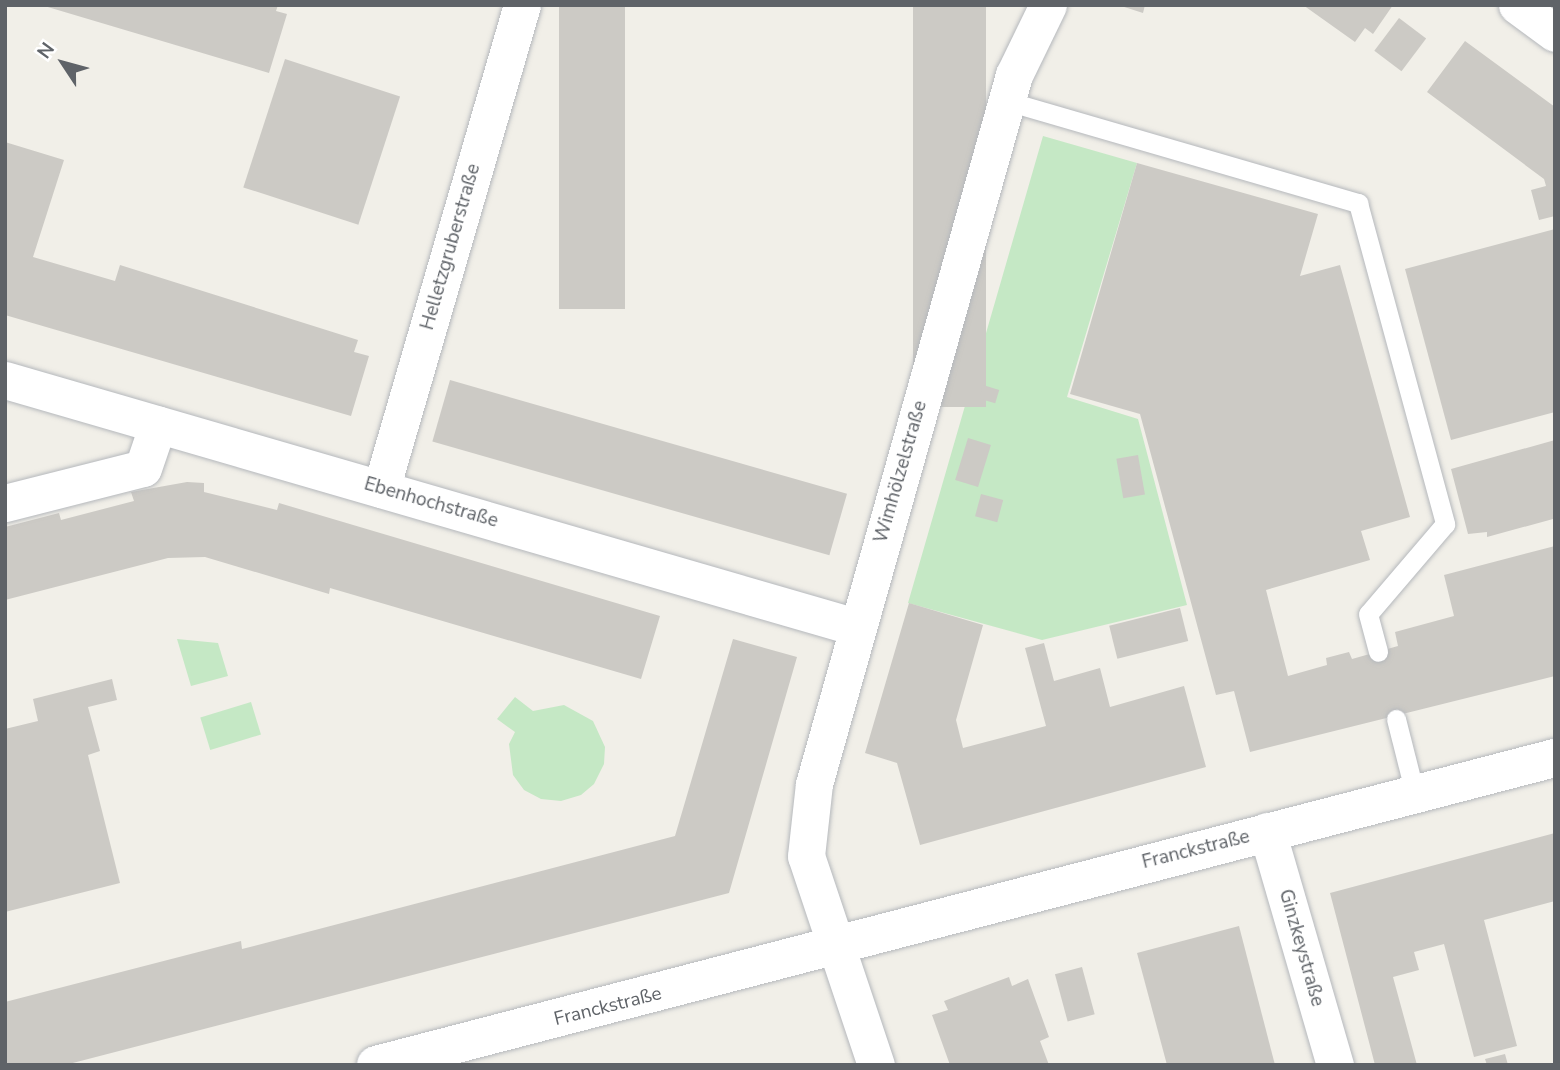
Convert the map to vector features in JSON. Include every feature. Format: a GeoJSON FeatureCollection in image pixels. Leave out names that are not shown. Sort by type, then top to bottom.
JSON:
{"type":"FeatureCollection","features":[{"type":"Feature","properties":{"kind":"main road","name":"Franckstraße"},"geometry":{"type":"LineString","coordinates":[[376,1065],[731,976],[1267,831],[1555,758]]}},
{"type":"Feature","properties":{"kind":"street","name":"Helletzgruberstraße"},"geometry":{"type":"LineString","coordinates":[[381,489],[522,5]]}},
{"type":"Feature","properties":{"kind":"street","name":"Wimhölzelstraße"},"geometry":{"type":"LineString","coordinates":[[838,945],[806,856],[805,838],[814,784],[856,627],[1007,101],[1048,5]]}},
{"type":"Feature","properties":{"kind":"street"},"geometry":{"type":"LineString","coordinates":[[1517,5],[1555,33]]}},
{"type":"Feature","properties":{"kind":"street","name":"Ebenhochstraße"},"geometry":{"type":"LineString","coordinates":[[5,380],[856,627]]}},
{"type":"Feature","properties":{"kind":"street"},"geometry":{"type":"LineString","coordinates":[[5,503],[144,468],[158,425]]}},
{"type":"Feature","properties":{"kind":"street","name":"Ginzkeystraße"},"geometry":{"type":"LineString","coordinates":[[1267,831],[1335,1065]]}},
{"type":"Feature","properties":{"kind":"street"},"geometry":{"type":"LineString","coordinates":[[838,945],[876,1065]]}},
{"type":"Feature","properties":{"kind":"lane"},"geometry":{"type":"LineString","coordinates":[[1007,101],[1358,203],[1445,524],[1368,614],[1378,652]]}},
{"type":"Feature","properties":{"kind":"lane"},"geometry":{"type":"LineString","coordinates":[[1395,719],[1415,794]]}},
{"type":"Feature","properties":{"kind":"green space"},"geometry":{"type":"Polygon","coordinates":[[[1043,136],[1137,163],[1067,397],[1138,419],[1187,605],[1042,640],[908,603],[1043,136]]]}},
{"type":"Feature","properties":{"kind":"green space"},"geometry":{"type":"Polygon","coordinates":[[[177,639],[218,643],[228,676],[191,686],[177,639]]]}},
{"type":"Feature","properties":{"kind":"green space"},"geometry":{"type":"Polygon","coordinates":[[[515,697],[533,711],[564,705],[593,721],[605,747],[604,764],[594,784],[581,795],[561,801],[541,799],[524,790],[513,775],[509,744],[515,732],[497,719],[515,697]]]}},
{"type":"Feature","properties":{"kind":"green space"},"geometry":{"type":"Polygon","coordinates":[[[251,702],[261,735],[210,750],[200,717],[251,702]]]}},
{"type":"Feature","properties":{"kind":"building"},"geometry":{"type":"Polygon","coordinates":[[[41,5],[278,5],[276,11],[287,14],[269,73],[41,5]]]}},
{"type":"Feature","properties":{"kind":"building"},"geometry":{"type":"Polygon","coordinates":[[[559,5],[625,5],[625,309],[559,309],[559,5]]]}},
{"type":"Feature","properties":{"kind":"building"},"geometry":{"type":"Polygon","coordinates":[[[913,5],[986,5],[986,407],[913,407],[913,5]]]}},
{"type":"Feature","properties":{"kind":"building"},"geometry":{"type":"Polygon","coordinates":[[[1118,5],[1145,5],[1143,13],[1118,5]]]}},
{"type":"Feature","properties":{"kind":"building"},"geometry":{"type":"Polygon","coordinates":[[[1303,5],[1393,5],[1373,34],[1365,28],[1355,42],[1303,5]]]}},
{"type":"Feature","properties":{"kind":"building"},"geometry":{"type":"Polygon","coordinates":[[[1399,18],[1426,38],[1401,71],[1374,51],[1399,18]]]}},
{"type":"Feature","properties":{"kind":"building"},"geometry":{"type":"Polygon","coordinates":[[[1465,41],[1555,107],[1555,216],[1539,220],[1531,190],[1546,186],[1544,179],[1427,92],[1465,41]]]}},
{"type":"Feature","properties":{"kind":"building"},"geometry":{"type":"Polygon","coordinates":[[[285,59],[400,96],[358,225],[243,187],[285,59]]]}},
{"type":"Feature","properties":{"kind":"building"},"geometry":{"type":"Polygon","coordinates":[[[5,142],[64,160],[33,257],[115,281],[120,265],[358,340],[354,352],[369,356],[351,416],[5,315],[5,142]]]}},
{"type":"Feature","properties":{"kind":"building"},"geometry":{"type":"Polygon","coordinates":[[[1137,163],[1318,214],[1300,276],[1340,265],[1410,517],[1361,531],[1370,560],[1266,590],[1288,676],[1327,665],[1326,658],[1349,652],[1352,659],[1398,646],[1395,632],[1454,616],[1444,575],[1555,546],[1555,676],[1250,752],[1234,691],[1216,695],[1140,414],[1070,394],[1137,163]]]}},
{"type":"Feature","properties":{"kind":"building"},"geometry":{"type":"Polygon","coordinates":[[[1555,229],[1555,412],[1451,440],[1405,269],[1555,229]]]}},
{"type":"Feature","properties":{"kind":"building"},"geometry":{"type":"Polygon","coordinates":[[[450,380],[847,494],[829,555],[432,442],[450,380]]]}},
{"type":"Feature","properties":{"kind":"building"},"geometry":{"type":"Polygon","coordinates":[[[983,385],[999,390],[995,403],[979,398],[983,385]]]}},
{"type":"Feature","properties":{"kind":"building"},"geometry":{"type":"Polygon","coordinates":[[[968,438],[991,445],[978,487],[955,480],[968,438]]]}},
{"type":"Feature","properties":{"kind":"building"},"geometry":{"type":"Polygon","coordinates":[[[1555,440],[1553,519],[1487,537],[1487,532],[1468,534],[1451,469],[1555,440]]]}},
{"type":"Feature","properties":{"kind":"building"},"geometry":{"type":"Polygon","coordinates":[[[1138,455],[1145,494],[1123,498],[1116,459],[1138,455]]]}},
{"type":"Feature","properties":{"kind":"building"},"geometry":{"type":"Polygon","coordinates":[[[187,482],[204,483],[204,492],[277,510],[279,503],[660,616],[641,679],[330,588],[329,594],[205,557],[168,558],[5,600],[5,527],[59,513],[61,520],[134,501],[131,492],[187,482]]]}},
{"type":"Feature","properties":{"kind":"building"},"geometry":{"type":"Polygon","coordinates":[[[981,494],[1003,500],[997,522],[975,516],[981,494]]]}},
{"type":"Feature","properties":{"kind":"building"},"geometry":{"type":"Polygon","coordinates":[[[909,603],[983,625],[956,720],[963,748],[1046,726],[1025,648],[1044,643],[1054,681],[1100,668],[1110,707],[1184,686],[1206,767],[920,845],[897,763],[865,753],[909,603]]]}},
{"type":"Feature","properties":{"kind":"building"},"geometry":{"type":"Polygon","coordinates":[[[1180,608],[1188,641],[1117,659],[1109,626],[1180,608]]]}},
{"type":"Feature","properties":{"kind":"building"},"geometry":{"type":"Polygon","coordinates":[[[733,639],[797,657],[729,893],[65,1065],[5,1065],[5,1002],[241,941],[242,949],[675,836],[733,639]]]}},
{"type":"Feature","properties":{"kind":"building"},"geometry":{"type":"Polygon","coordinates":[[[112,679],[117,700],[88,707],[100,751],[88,755],[120,883],[5,912],[5,729],[38,721],[33,699],[112,679]]]}},
{"type":"Feature","properties":{"kind":"building"},"geometry":{"type":"Polygon","coordinates":[[[1555,833],[1555,901],[1484,920],[1517,1046],[1474,1057],[1444,944],[1414,952],[1419,970],[1393,977],[1417,1065],[1375,1065],[1330,893],[1555,833]]]}},
{"type":"Feature","properties":{"kind":"building"},"geometry":{"type":"Polygon","coordinates":[[[1239,926],[1275,1065],[1167,1065],[1137,953],[1239,926]]]}},
{"type":"Feature","properties":{"kind":"building"},"geometry":{"type":"Polygon","coordinates":[[[1082,967],[1095,1014],[1068,1022],[1055,974],[1082,967]]]}},
{"type":"Feature","properties":{"kind":"building"},"geometry":{"type":"Polygon","coordinates":[[[1009,977],[1012,986],[1028,979],[1049,1037],[1040,1041],[1049,1065],[950,1065],[932,1015],[948,1010],[944,1001],[1009,977]]]}},
{"type":"Feature","properties":{"kind":"building"},"geometry":{"type":"Polygon","coordinates":[[[1505,1054],[1508,1065],[1487,1065],[1485,1059],[1505,1054]]]}}]}
